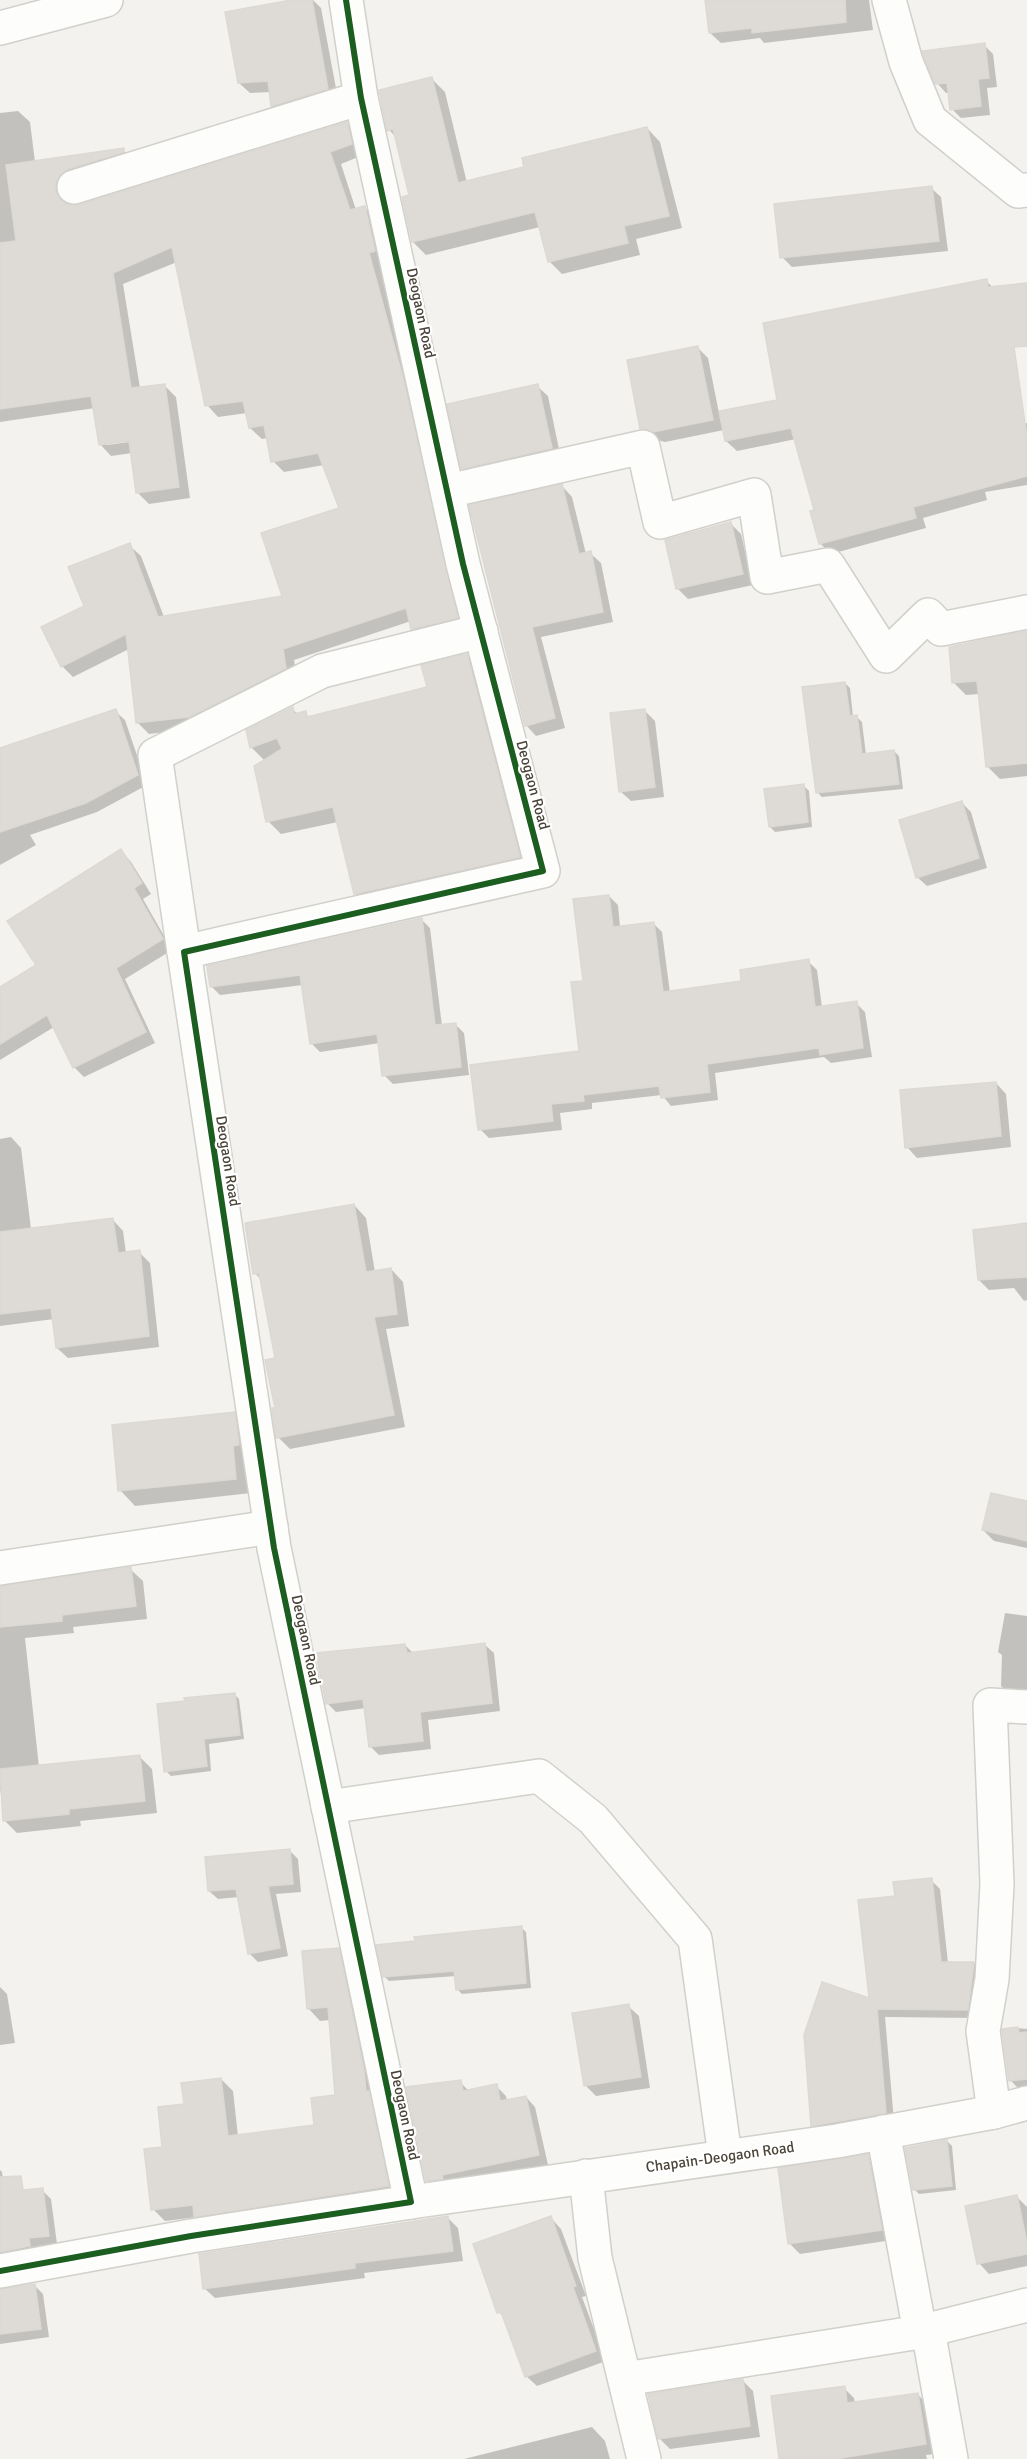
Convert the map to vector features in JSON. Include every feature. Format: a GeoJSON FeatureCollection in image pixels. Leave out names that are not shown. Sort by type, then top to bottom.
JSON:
{"type":"FeatureCollection","features":[{"type":"Feature","properties":{"kind":"street"},"geometry":{"type":"LineString","coordinates":[[0,28],[106,0]]}},
{"type":"Feature","properties":{"kind":"street","name":"Deogaon Road"},"geometry":{"type":"LineString","coordinates":[[345,0],[361,98],[463,564],[543,871],[184,952],[271,1527],[411,2202]]}},
{"type":"Feature","properties":{"kind":"street"},"geometry":{"type":"LineString","coordinates":[[889,0],[906,62],[930,120],[1018,190],[1027,190]]}},
{"type":"Feature","properties":{"kind":"street"},"geometry":{"type":"LineString","coordinates":[[74,187],[361,98]]}},
{"type":"Feature","properties":{"kind":"street"},"geometry":{"type":"LineString","coordinates":[[448,491],[643,447],[660,522],[754,495],[767,577],[828,565],[886,656],[928,615],[941,629],[1027,612]]}},
{"type":"Feature","properties":{"kind":"street"},"geometry":{"type":"LineString","coordinates":[[184,952],[155,755],[322,671],[481,631]]}},
{"type":"Feature","properties":{"kind":"street"},"geometry":{"type":"LineString","coordinates":[[0,1568],[271,1527]]}},
{"type":"Feature","properties":{"kind":"street"},"geometry":{"type":"LineString","coordinates":[[994,2112],[983,2031],[992,1979],[997,1884],[990,1705],[1027,1707]]}},
{"type":"Feature","properties":{"kind":"street"},"geometry":{"type":"LineString","coordinates":[[328,1808],[538,1776],[593,1819],[695,1939],[725,2156]]}},
{"type":"Feature","properties":{"kind":"street","name":"Chapain-Deogaon Road"},"geometry":{"type":"LineString","coordinates":[[411,2202],[837,2141],[994,2112],[1027,2103]]}},
{"type":"Feature","properties":{"kind":"street"},"geometry":{"type":"LineString","coordinates":[[884,2132],[951,2459]]}},
{"type":"Feature","properties":{"kind":"street"},"geometry":{"type":"LineString","coordinates":[[586,2176],[595,2258],[644,2459]]}},
{"type":"Feature","properties":{"kind":"street"},"geometry":{"type":"LineString","coordinates":[[0,2271],[191,2236],[411,2202]]}},
{"type":"Feature","properties":{"kind":"street"},"geometry":{"type":"LineString","coordinates":[[624,2379],[924,2331],[1027,2305]]}},
{"type":"Feature","properties":{"kind":"building"},"geometry":{"type":"Polygon","coordinates":[[[291,0],[312,0],[328,89],[271,106],[268,81],[238,83],[225,12],[291,0]]]}},
{"type":"Feature","properties":{"kind":"building"},"geometry":{"type":"Polygon","coordinates":[[[705,0],[845,0],[846,22],[752,33],[752,28],[709,33],[705,0]]]}},
{"type":"Feature","properties":{"kind":"building"},"geometry":{"type":"Polygon","coordinates":[[[985,43],[989,78],[978,79],[981,106],[950,110],[947,83],[935,84],[922,51],[985,43]]]}},
{"type":"Feature","properties":{"kind":"building"},"geometry":{"type":"Polygon","coordinates":[[[432,77],[458,183],[524,167],[522,158],[647,127],[669,216],[624,226],[628,243],[548,262],[535,212],[412,242],[402,197],[409,195],[393,129],[387,131],[379,90],[432,77]]]}},
{"type":"Feature","properties":{"kind":"building"},"geometry":{"type":"Polygon","coordinates":[[[347,122],[352,144],[330,152],[350,210],[365,206],[375,251],[369,253],[402,374],[458,618],[411,629],[406,608],[283,649],[286,668],[189,717],[136,723],[126,634],[61,667],[41,627],[84,606],[68,567],[130,543],[158,617],[282,596],[261,533],[339,508],[318,453],[271,462],[264,425],[249,428],[243,401],[205,406],[172,247],[113,273],[131,388],[165,384],[179,487],[136,493],[129,441],[99,445],[91,396],[0,409],[0,243],[16,241],[6,165],[124,148],[124,152],[68,169],[60,175],[56,183],[56,192],[61,200],[69,205],[79,205],[347,122]]]}},
{"type":"Feature","properties":{"kind":"building"},"geometry":{"type":"Polygon","coordinates":[[[932,186],[939,241],[780,258],[774,204],[932,186]]]}},
{"type":"Feature","properties":{"kind":"building"},"geometry":{"type":"Polygon","coordinates":[[[987,279],[988,287],[1027,283],[1027,346],[1014,347],[1027,437],[1027,476],[913,507],[916,518],[819,544],[810,511],[814,510],[791,428],[725,441],[719,411],[777,400],[763,323],[987,279]]]}},
{"type":"Feature","properties":{"kind":"building"},"geometry":{"type":"Polygon","coordinates":[[[698,346],[713,420],[653,432],[640,429],[627,360],[698,346]]]}},
{"type":"Feature","properties":{"kind":"building"},"geometry":{"type":"Polygon","coordinates":[[[538,384],[552,448],[461,469],[447,404],[538,384]]]}},
{"type":"Feature","properties":{"kind":"building"},"geometry":{"type":"Polygon","coordinates":[[[562,484],[579,554],[591,551],[603,612],[532,627],[555,718],[525,726],[469,505],[562,484]]]}},
{"type":"Feature","properties":{"kind":"building"},"geometry":{"type":"Polygon","coordinates":[[[731,522],[743,574],[676,589],[665,540],[731,522]]]}},
{"type":"Feature","properties":{"kind":"building"},"geometry":{"type":"Polygon","coordinates":[[[1027,631],[1027,763],[986,767],[977,681],[952,683],[949,647],[1027,631]]]}},
{"type":"Feature","properties":{"kind":"building"},"geometry":{"type":"Polygon","coordinates":[[[467,654],[520,857],[354,894],[333,807],[266,822],[254,766],[282,749],[277,738],[250,748],[246,730],[293,707],[294,714],[306,711],[307,717],[427,687],[421,665],[467,654]]]}},
{"type":"Feature","properties":{"kind":"building"},"geometry":{"type":"Polygon","coordinates":[[[845,682],[850,716],[857,715],[862,754],[894,750],[899,784],[816,793],[802,687],[845,682]]]}},
{"type":"Feature","properties":{"kind":"building"},"geometry":{"type":"Polygon","coordinates":[[[116,709],[138,775],[86,803],[0,832],[0,748],[116,709]]]}},
{"type":"Feature","properties":{"kind":"building"},"geometry":{"type":"Polygon","coordinates":[[[645,709],[655,787],[619,792],[610,713],[645,709]]]}},
{"type":"Feature","properties":{"kind":"building"},"geometry":{"type":"Polygon","coordinates":[[[804,784],[808,822],[769,827],[764,789],[804,784]]]}},
{"type":"Feature","properties":{"kind":"building"},"geometry":{"type":"Polygon","coordinates":[[[962,801],[979,858],[916,878],[899,820],[962,801]]]}},
{"type":"Feature","properties":{"kind":"building"},"geometry":{"type":"Polygon","coordinates":[[[121,849],[142,883],[134,888],[163,939],[116,968],[146,1032],[73,1068],[47,1015],[0,1044],[0,987],[36,965],[7,921],[121,849]]]}},
{"type":"Feature","properties":{"kind":"building"},"geometry":{"type":"Polygon","coordinates":[[[609,895],[613,927],[654,922],[663,992],[741,981],[740,970],[809,959],[815,1007],[857,1001],[863,1048],[820,1055],[819,1048],[707,1064],[710,1092],[661,1098],[659,1086],[583,1095],[584,1101],[551,1104],[553,1121],[478,1130],[470,1065],[579,1051],[571,982],[583,981],[573,899],[609,895]]]}},
{"type":"Feature","properties":{"kind":"building"},"geometry":{"type":"Polygon","coordinates":[[[422,918],[435,1025],[456,1023],[461,1067],[382,1076],[377,1034],[310,1044],[300,975],[210,987],[207,966],[422,918]]]}},
{"type":"Feature","properties":{"kind":"building"},"geometry":{"type":"Polygon","coordinates":[[[996,1082],[1001,1136],[905,1148],[900,1090],[996,1082]]]}},
{"type":"Feature","properties":{"kind":"building"},"geometry":{"type":"Polygon","coordinates":[[[354,1204],[366,1272],[391,1268],[397,1314],[374,1317],[394,1415],[276,1438],[272,1408],[275,1408],[265,1360],[275,1358],[259,1273],[253,1274],[245,1223],[354,1204]]]}},
{"type":"Feature","properties":{"kind":"building"},"geometry":{"type":"Polygon","coordinates":[[[113,1218],[118,1253],[140,1250],[149,1336],[56,1348],[51,1308],[0,1314],[0,1232],[113,1218]]]}},
{"type":"Feature","properties":{"kind":"building"},"geometry":{"type":"Polygon","coordinates":[[[1027,1223],[1027,1277],[978,1280],[973,1230],[1027,1223]]]}},
{"type":"Feature","properties":{"kind":"building"},"geometry":{"type":"Polygon","coordinates":[[[235,1412],[239,1445],[233,1446],[236,1479],[118,1491],[112,1425],[235,1412]]]}},
{"type":"Feature","properties":{"kind":"building"},"geometry":{"type":"Polygon","coordinates":[[[991,1493],[1027,1501],[1027,1541],[982,1530],[991,1493]]]}},
{"type":"Feature","properties":{"kind":"building"},"geometry":{"type":"Polygon","coordinates":[[[131,1567],[136,1606],[62,1615],[62,1621],[0,1627],[0,1586],[131,1567]]]}},
{"type":"Feature","properties":{"kind":"building"},"geometry":{"type":"Polygon","coordinates":[[[485,1643],[492,1703],[420,1712],[423,1741],[369,1747],[363,1699],[326,1704],[316,1653],[405,1644],[407,1653],[485,1643]]]}},
{"type":"Feature","properties":{"kind":"building"},"geometry":{"type":"Polygon","coordinates":[[[235,1693],[240,1735],[204,1739],[207,1766],[164,1772],[157,1704],[185,1701],[184,1698],[235,1693]]]}},
{"type":"Feature","properties":{"kind":"building"},"geometry":{"type":"Polygon","coordinates":[[[140,1755],[145,1801],[69,1809],[69,1814],[3,1821],[0,1769],[140,1755]]]}},
{"type":"Feature","properties":{"kind":"building"},"geometry":{"type":"Polygon","coordinates":[[[290,1849],[293,1884],[268,1886],[280,1948],[248,1954],[236,1889],[208,1891],[205,1857],[290,1849]]]}},
{"type":"Feature","properties":{"kind":"building"},"geometry":{"type":"Polygon","coordinates":[[[932,1878],[941,1962],[974,1962],[968,2010],[877,2009],[886,2113],[811,2126],[804,2035],[822,1982],[869,1998],[858,1900],[895,1896],[893,1882],[932,1878]]]}},
{"type":"Feature","properties":{"kind":"building"},"geometry":{"type":"Polygon","coordinates":[[[522,1926],[526,1983],[456,1990],[454,1971],[383,1977],[376,1945],[415,1941],[414,1937],[522,1926]]]}},
{"type":"Feature","properties":{"kind":"building"},"geometry":{"type":"Polygon","coordinates":[[[339,1948],[364,2070],[366,2091],[369,2091],[389,2186],[194,2217],[193,2205],[151,2210],[144,2149],[162,2147],[158,2107],[184,2104],[181,2083],[221,2078],[228,2136],[314,2125],[311,2098],[335,2095],[328,2007],[307,2009],[302,1951],[339,1948]]]}},
{"type":"Feature","properties":{"kind":"building"},"geometry":{"type":"Polygon","coordinates":[[[629,2004],[641,2077],[584,2086],[572,2013],[629,2004]]]}},
{"type":"Feature","properties":{"kind":"building"},"geometry":{"type":"Polygon","coordinates":[[[1018,2027],[1019,2033],[1027,2032],[1027,2079],[1009,2081],[1002,2029],[1018,2027]]]}},
{"type":"Feature","properties":{"kind":"building"},"geometry":{"type":"Polygon","coordinates":[[[461,2080],[463,2091],[497,2084],[500,2101],[526,2096],[539,2155],[442,2175],[443,2179],[426,2181],[406,2087],[461,2080]]]}},
{"type":"Feature","properties":{"kind":"building"},"geometry":{"type":"Polygon","coordinates":[[[947,2140],[952,2186],[913,2190],[905,2148],[947,2140]]]}},
{"type":"Feature","properties":{"kind":"building"},"geometry":{"type":"Polygon","coordinates":[[[868,2154],[882,2230],[788,2244],[778,2168],[868,2154]]]}},
{"type":"Feature","properties":{"kind":"building"},"geometry":{"type":"Polygon","coordinates":[[[21,2176],[23,2190],[43,2188],[49,2236],[29,2238],[30,2246],[0,2252],[0,2177],[21,2176]]]}},
{"type":"Feature","properties":{"kind":"building"},"geometry":{"type":"Polygon","coordinates":[[[1017,2195],[1027,2243],[1027,2254],[977,2264],[965,2206],[1017,2195]]]}},
{"type":"Feature","properties":{"kind":"building"},"geometry":{"type":"Polygon","coordinates":[[[448,2216],[453,2251],[355,2263],[355,2268],[203,2289],[199,2254],[448,2216]]]}},
{"type":"Feature","properties":{"kind":"building"},"geometry":{"type":"Polygon","coordinates":[[[551,2216],[596,2351],[525,2377],[501,2312],[497,2313],[473,2244],[551,2216]]]}},
{"type":"Feature","properties":{"kind":"building"},"geometry":{"type":"Polygon","coordinates":[[[35,2284],[41,2329],[0,2334],[0,2289],[35,2284]]]}},
{"type":"Feature","properties":{"kind":"building"},"geometry":{"type":"Polygon","coordinates":[[[743,2379],[750,2426],[658,2439],[648,2394],[743,2379]]]}},
{"type":"Feature","properties":{"kind":"building"},"geometry":{"type":"Polygon","coordinates":[[[845,2386],[847,2403],[918,2393],[926,2444],[836,2459],[779,2459],[771,2396],[845,2386]]]}},
{"type":"Feature","properties":{"kind":"cycle path"},"geometry":{"type":"LineString","coordinates":[[0,2271],[191,2236],[411,2202],[274,1548],[184,952],[543,871],[463,564],[361,98],[346,0]]}}]}
